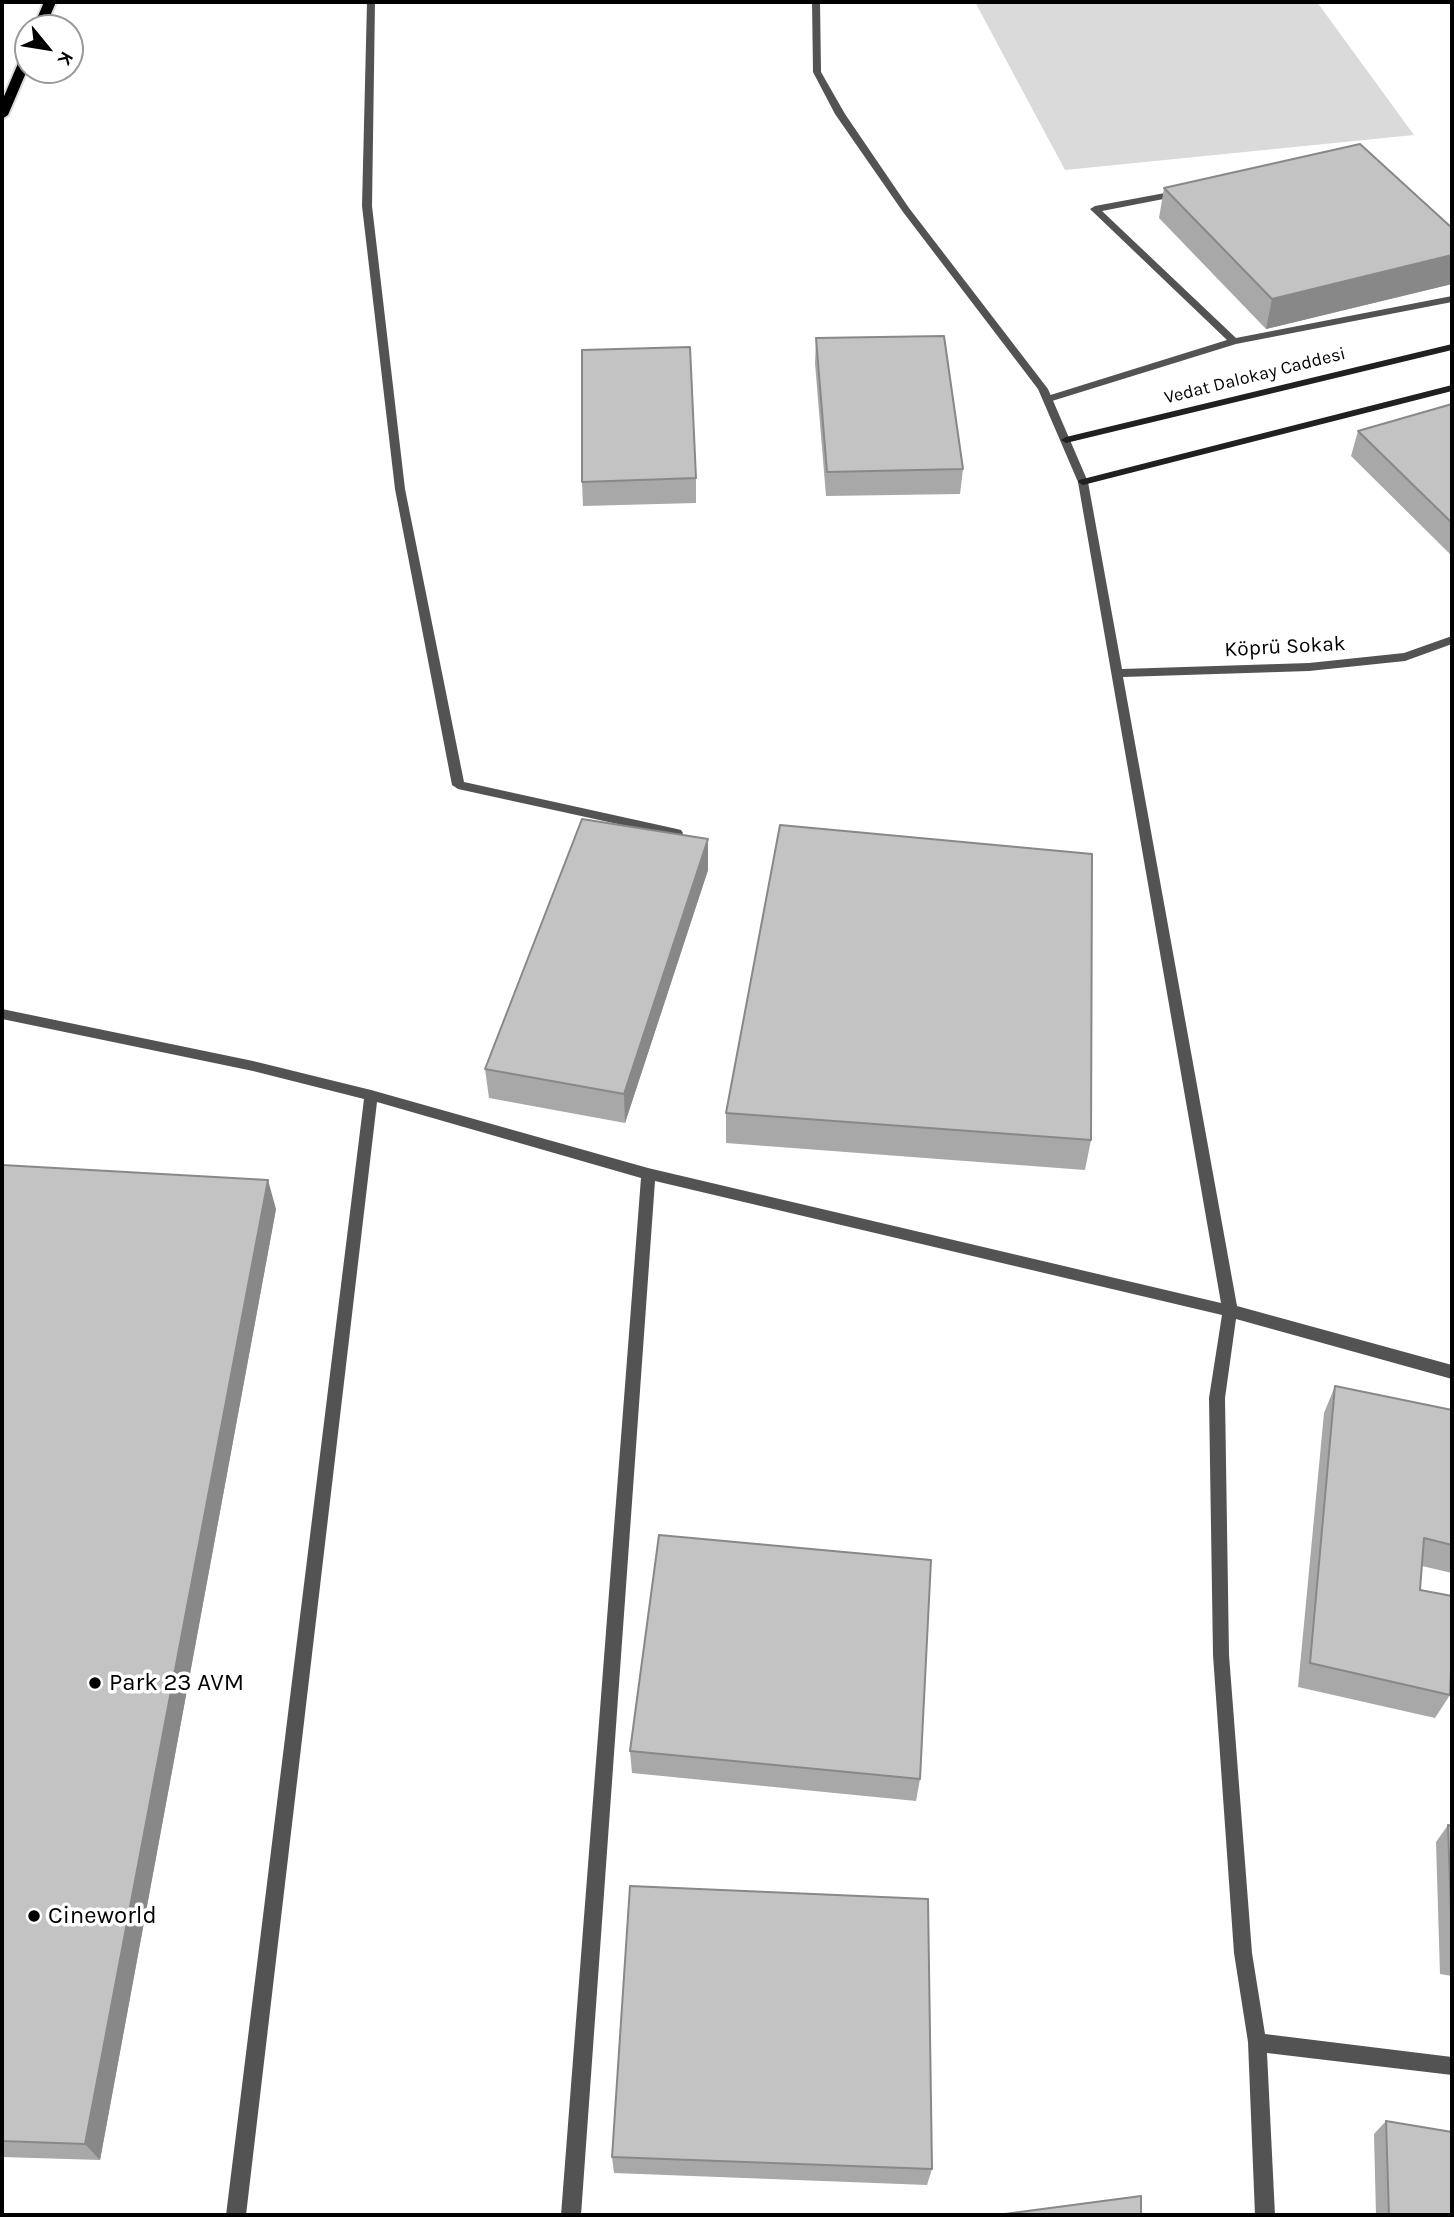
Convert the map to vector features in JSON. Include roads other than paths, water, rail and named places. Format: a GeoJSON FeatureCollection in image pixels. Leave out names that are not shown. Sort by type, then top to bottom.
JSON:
{"type":"FeatureCollection","features":[{"type":"Feature","properties":{"kind":"highway"},"geometry":{"type":"LineString","coordinates":[[2,115],[15,84]]}},
{"type":"Feature","properties":{"kind":"main road","name":"Vedat Dalokay Caddesi"},"geometry":{"type":"LineString","coordinates":[[1066,440],[1452,346]]}},
{"type":"Feature","properties":{"kind":"main road"},"geometry":{"type":"LineString","coordinates":[[1083,482],[1452,388]]}},
{"type":"Feature","properties":{"kind":"street"},"geometry":{"type":"LineString","coordinates":[[371,2],[368,220],[400,489],[458,785],[677,833]]}},
{"type":"Feature","properties":{"kind":"street"},"geometry":{"type":"LineString","coordinates":[[816,2],[817,72],[840,114],[906,210],[1044,388],[1083,482],[1230,1311],[1217,1398],[1220,1655],[1243,1953],[1257,2042],[1265,2215]]}},
{"type":"Feature","properties":{"kind":"street"},"geometry":{"type":"LineString","coordinates":[[1189,192],[1095,209],[1234,341]]}},
{"type":"Feature","properties":{"kind":"street"},"geometry":{"type":"LineString","coordinates":[[1048,398],[1234,341],[1452,299]]}},
{"type":"Feature","properties":{"kind":"street","name":"Köprü Sokak"},"geometry":{"type":"LineString","coordinates":[[1117,673],[1309,667],[1364,662],[1405,657],[1452,640]]}},
{"type":"Feature","properties":{"kind":"street"},"geometry":{"type":"LineString","coordinates":[[2,1014],[253,1066],[371,1095],[648,1174],[1230,1311],[1452,1372]]}},
{"type":"Feature","properties":{"kind":"street"},"geometry":{"type":"LineString","coordinates":[[236,2215],[371,1095]]}},
{"type":"Feature","properties":{"kind":"street"},"geometry":{"type":"LineString","coordinates":[[571,2215],[648,1174]]}},
{"type":"Feature","properties":{"kind":"street"},"geometry":{"type":"LineString","coordinates":[[1257,2042],[1452,2066]]}},
{"type":"Feature","properties":{"kind":"place","name":"Park 23 AVM"},"geometry":{"type":"Point","coordinates":[95,1683]}},
{"type":"Feature","properties":{"kind":"place","name":"Cineworld"},"geometry":{"type":"Point","coordinates":[34,1916]}}]}
